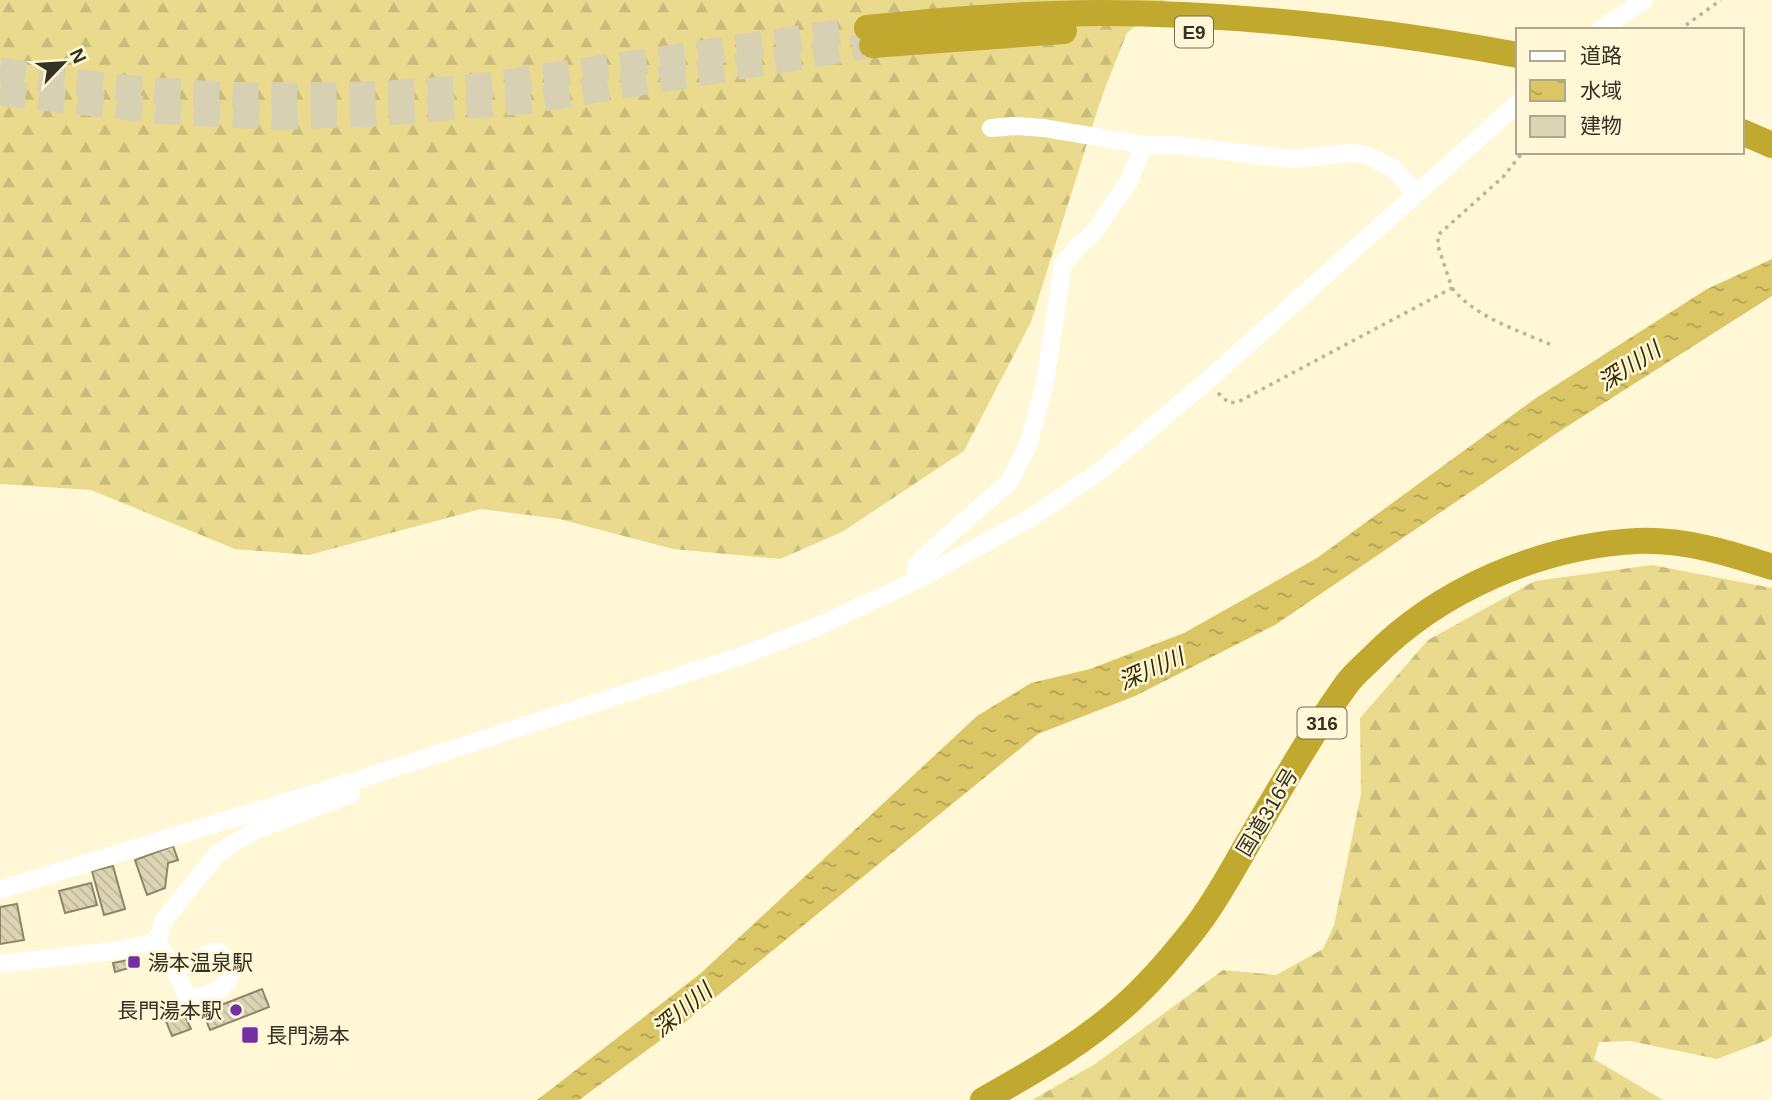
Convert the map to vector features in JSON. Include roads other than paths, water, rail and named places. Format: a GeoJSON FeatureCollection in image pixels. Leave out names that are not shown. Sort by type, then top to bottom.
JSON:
{"type":"FeatureCollection","features":[{"type":"Feature","properties":{"kind":"highway","name":"E9"},"geometry":{"type":"LineString","coordinates":[[870,37],[935,20],[1102,13],[1195,16],[1437,40],[1516,64]]}},
{"type":"Feature","properties":{"kind":"highway"},"geometry":{"type":"LineString","coordinates":[[1744,118],[1772,129]]}},
{"type":"Feature","properties":{"kind":"highway"},"geometry":{"type":"LineString","coordinates":[[1744,133],[1772,145]]}},
{"type":"Feature","properties":{"kind":"highway","name":"国道316号"},"geometry":{"type":"LineString","coordinates":[[983,1100],[1054,1058],[1094,1029],[1134,997],[1166,963],[1221,889],[1348,683],[1387,643],[1420,616],[1452,596],[1536,559],[1591,547],[1639,541],[1682,544],[1720,550],[1772,567]]}},
{"type":"Feature","properties":{"kind":"street"},"geometry":{"type":"LineString","coordinates":[[1603,28],[1643,0]]}},
{"type":"Feature","properties":{"kind":"street"},"geometry":{"type":"LineString","coordinates":[[0,890],[364,778],[741,656],[817,627],[917,580],[1029,519],[1099,472],[1208,380],[1516,105]]}},
{"type":"Feature","properties":{"kind":"street"},"geometry":{"type":"LineString","coordinates":[[991,128],[1044,128],[1144,145],[1174,145],[1292,159],[1352,153],[1367,155],[1393,168],[1416,194]]}},
{"type":"Feature","properties":{"kind":"street"},"geometry":{"type":"LineString","coordinates":[[917,580],[916,566],[925,556],[1010,481],[1027,448],[1044,388],[1063,265],[1080,244],[1091,236],[1129,181],[1144,145]]}},
{"type":"Feature","properties":{"kind":"street"},"geometry":{"type":"LineString","coordinates":[[174,969],[157,941],[164,920],[218,853],[254,831],[351,793],[364,778]]}},
{"type":"Feature","properties":{"kind":"street"},"geometry":{"type":"LineString","coordinates":[[0,964],[128,949],[157,941]]}},
{"type":"Feature","properties":{"kind":"water","name":"深川川"},"geometry":{"type":"Polygon","coordinates":[[[1772,259],[1772,296],[1560,431],[1275,625],[1135,696],[1038,734],[684,1023],[579,1100],[537,1100],[701,973],[977,716],[1031,683],[1090,669],[1184,633],[1317,558],[1536,398],[1707,289],[1772,259]]]}},
{"type":"Feature","properties":{"kind":"tunnel"},"geometry":{"type":"LineString","coordinates":[[0,70],[114,87],[172,92],[349,95],[492,85],[846,31]]}},
{"type":"Feature","properties":{"kind":"tunnel"},"geometry":{"type":"LineString","coordinates":[[0,93],[162,111],[276,117],[368,114],[534,100],[872,45]]}},
{"type":"Feature","properties":{"kind":"place","name":"湯本温泉駅"},"geometry":{"type":"Point","coordinates":[134,962]}},
{"type":"Feature","properties":{"kind":"place","name":"長門湯本駅"},"geometry":{"type":"Point","coordinates":[236,1010]}},
{"type":"Feature","properties":{"kind":"place","name":"長門湯本"},"geometry":{"type":"Point","coordinates":[250,1035]}}]}
